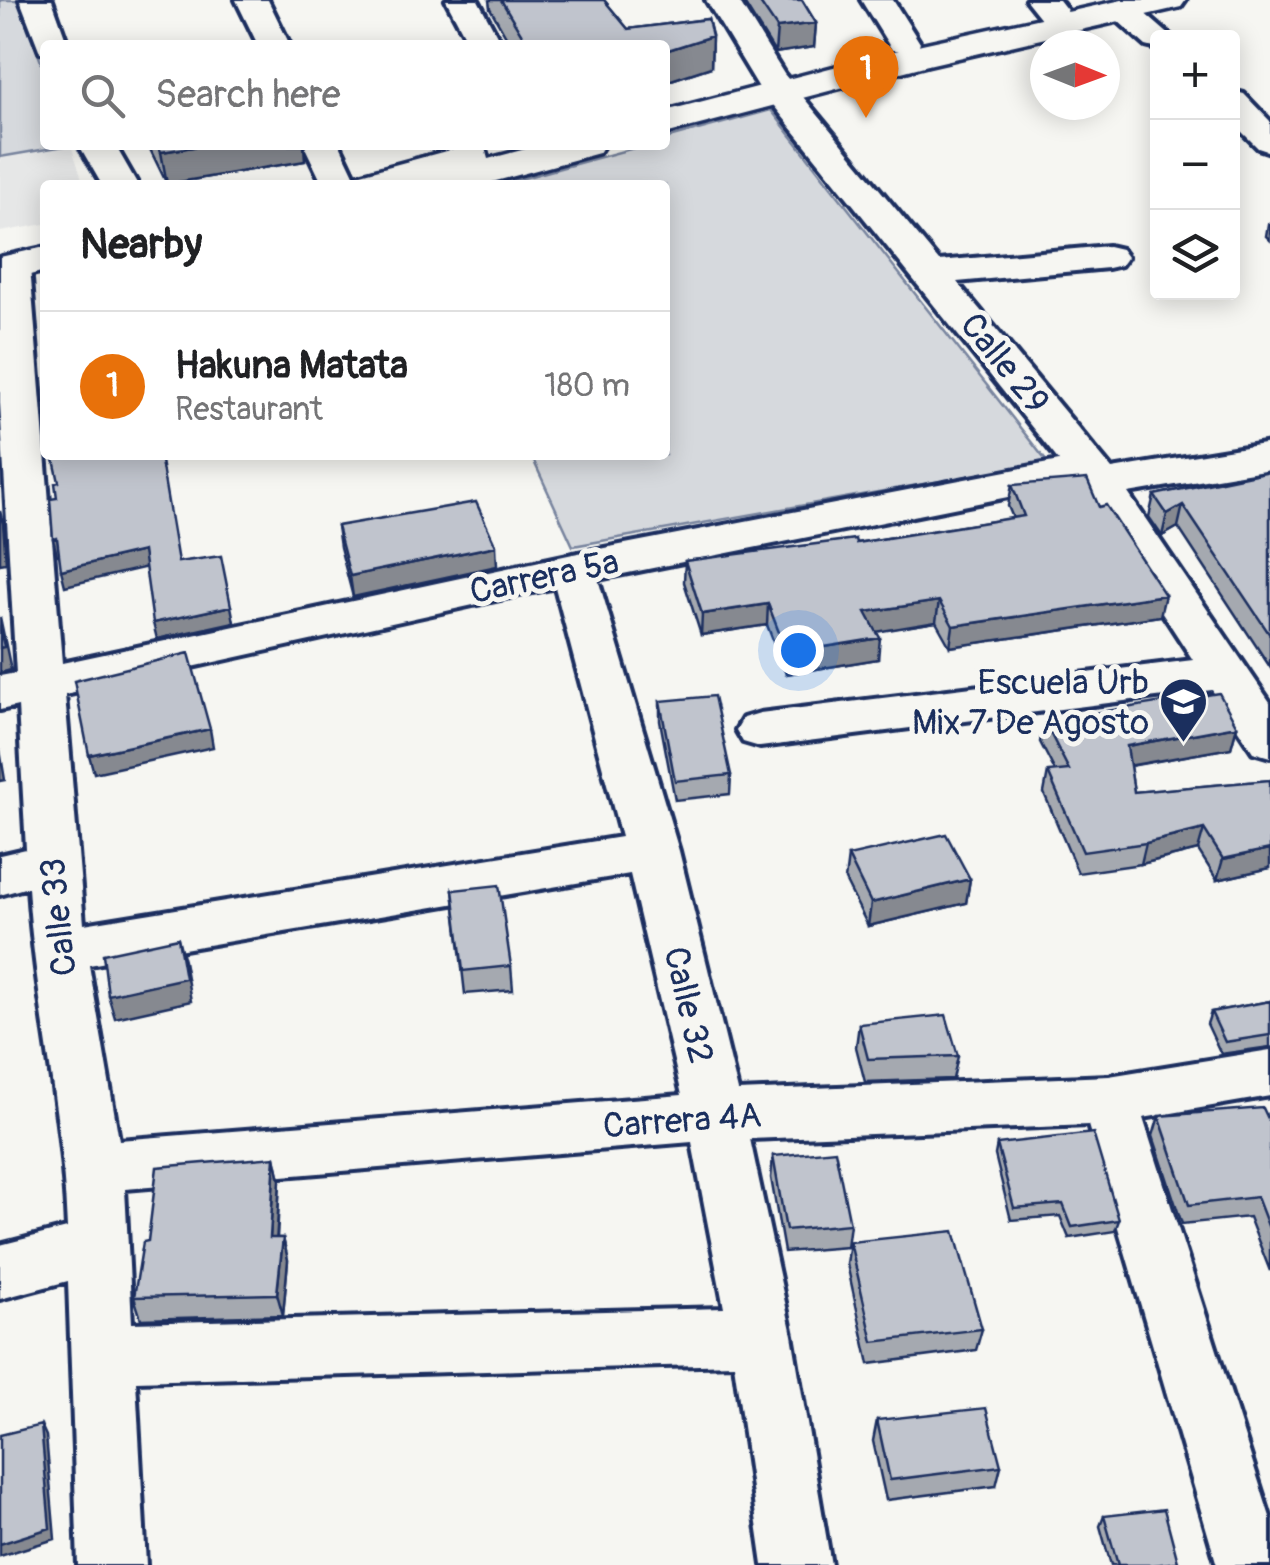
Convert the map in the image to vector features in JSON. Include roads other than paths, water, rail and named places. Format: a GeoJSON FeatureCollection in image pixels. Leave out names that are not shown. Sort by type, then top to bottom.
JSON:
{"type":"FeatureCollection","features":[{"type":"Feature","properties":{"kind":"main road"},"geometry":{"type":"LineString","coordinates":[[670,122],[904,43],[1060,8],[1124,12],[1169,0]]}},
{"type":"Feature","properties":{"kind":"main road"},"geometry":{"type":"LineString","coordinates":[[670,105],[776,85],[1060,8]]}},
{"type":"Feature","properties":{"kind":"main road"},"geometry":{"type":"LineString","coordinates":[[383,180],[494,150]]}},
{"type":"Feature","properties":{"kind":"main road"},"geometry":{"type":"LineString","coordinates":[[455,180],[566,150]]}},
{"type":"Feature","properties":{"kind":"street"},"geometry":{"type":"LineString","coordinates":[[36,0],[50,40]]}},
{"type":"Feature","properties":{"kind":"street"},"geometry":{"type":"LineString","coordinates":[[252,0],[272,40]]}},
{"type":"Feature","properties":{"kind":"street"},"geometry":{"type":"LineString","coordinates":[[462,0],[483,40]]}},
{"type":"Feature","properties":{"kind":"street","name":"Calle 29"},"geometry":{"type":"LineString","coordinates":[[722,0],[776,85],[1095,476],[1270,740]]}},
{"type":"Feature","properties":{"kind":"street"},"geometry":{"type":"LineString","coordinates":[[877,0],[904,43]]}},
{"type":"Feature","properties":{"kind":"street"},"geometry":{"type":"LineString","coordinates":[[1124,12],[1150,32]]}},
{"type":"Feature","properties":{"kind":"street"},"geometry":{"type":"LineString","coordinates":[[1240,91],[1270,82]]}},
{"type":"Feature","properties":{"kind":"street"},"geometry":{"type":"LineString","coordinates":[[1240,109],[1270,141]]}},
{"type":"Feature","properties":{"kind":"street"},"geometry":{"type":"LineString","coordinates":[[100,150],[117,180]]}},
{"type":"Feature","properties":{"kind":"street"},"geometry":{"type":"LineString","coordinates":[[324,150],[339,180]]}},
{"type":"Feature","properties":{"kind":"street"},"geometry":{"type":"LineString","coordinates":[[933,273],[1108,257]]}},
{"type":"Feature","properties":{"kind":"street","name":"Calle 33"},"geometry":{"type":"LineString","coordinates":[[19,274],[20,688],[52,862],[58,949],[94,1168],[112,1565]]}},
{"type":"Feature","properties":{"kind":"street"},"geometry":{"type":"LineString","coordinates":[[1095,476],[1270,456]]}},
{"type":"Feature","properties":{"kind":"street","name":"Carrera 5a"},"geometry":{"type":"LineString","coordinates":[[20,688],[574,569],[1095,476]]}},
{"type":"Feature","properties":{"kind":"street","name":"Calle 32"},"geometry":{"type":"LineString","coordinates":[[574,569],[652,851],[716,1116],[761,1335],[796,1565]]}},
{"type":"Feature","properties":{"kind":"street"},"geometry":{"type":"LineString","coordinates":[[760,730],[1225,672]]}},
{"type":"Feature","properties":{"kind":"street"},"geometry":{"type":"LineString","coordinates":[[58,949],[652,851]]}},
{"type":"Feature","properties":{"kind":"street"},"geometry":{"type":"LineString","coordinates":[[0,875],[52,862]]}},
{"type":"Feature","properties":{"kind":"street","name":"Carrera 4A"},"geometry":{"type":"LineString","coordinates":[[94,1168],[716,1116],[1109,1100],[1270,1073]]}},
{"type":"Feature","properties":{"kind":"street"},"geometry":{"type":"LineString","coordinates":[[1109,1100],[1251,1565]]}},
{"type":"Feature","properties":{"kind":"street"},"geometry":{"type":"LineString","coordinates":[[0,1272],[96,1246]]}},
{"type":"Feature","properties":{"kind":"street"},"geometry":{"type":"LineString","coordinates":[[101,1353],[761,1335]]}},
{"type":"Feature","properties":{"kind":"place","name":"Hakuna Matata"},"geometry":{"type":"Point","coordinates":[866,118]}},
{"type":"Feature","properties":{"kind":"place","name":"Escuela Urb Mix 7 De Agosto"},"geometry":{"type":"Point","coordinates":[1184,744]}}]}
